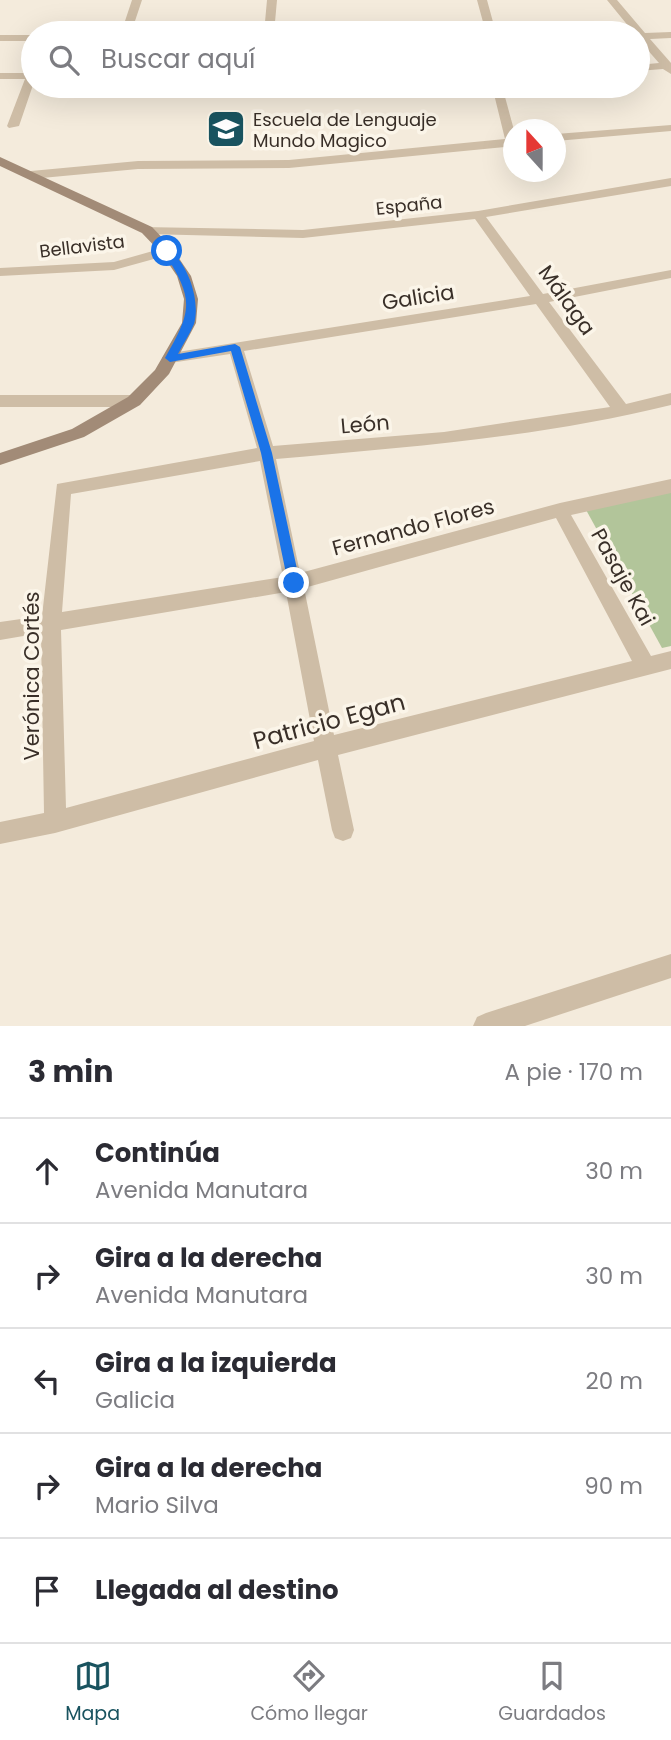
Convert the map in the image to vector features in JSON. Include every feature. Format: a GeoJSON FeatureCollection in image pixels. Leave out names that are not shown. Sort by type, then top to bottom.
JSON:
{"type":"FeatureCollection","features":[{"type":"Feature","properties":{"kind":"main road"},"geometry":{"type":"LineString","coordinates":[[0,161],[147,230],[167,251],[184,276],[191,299],[189,323],[170,358],[161,374],[134,401],[78,433],[0,459]]}},
{"type":"Feature","properties":{"kind":"street"},"geometry":{"type":"LineString","coordinates":[[130,21],[137,0]]}},
{"type":"Feature","properties":{"kind":"street"},"geometry":{"type":"LineString","coordinates":[[270,21],[272,0]]}},
{"type":"Feature","properties":{"kind":"street"},"geometry":{"type":"LineString","coordinates":[[482,0],[488,21]]}},
{"type":"Feature","properties":{"kind":"street"},"geometry":{"type":"LineString","coordinates":[[612,0],[628,21]]}},
{"type":"Feature","properties":{"kind":"street"},"geometry":{"type":"LineString","coordinates":[[650,36],[671,35]]}},
{"type":"Feature","properties":{"kind":"street"},"geometry":{"type":"LineString","coordinates":[[0,38],[21,38]]}},
{"type":"Feature","properties":{"kind":"street"},"geometry":{"type":"LineString","coordinates":[[650,47],[669,68]]}},
{"type":"Feature","properties":{"kind":"street"},"geometry":{"type":"LineString","coordinates":[[650,68],[669,68]]}},
{"type":"Feature","properties":{"kind":"street"},"geometry":{"type":"LineString","coordinates":[[0,76],[21,75]]}},
{"type":"Feature","properties":{"kind":"street"},"geometry":{"type":"LineString","coordinates":[[13,126],[23,98]]}},
{"type":"Feature","properties":{"kind":"street"},"geometry":{"type":"LineString","coordinates":[[500,98],[506,119]]}},
{"type":"Feature","properties":{"kind":"street"},"geometry":{"type":"LineString","coordinates":[[566,137],[671,128]]}},
{"type":"Feature","properties":{"kind":"street"},"geometry":{"type":"LineString","coordinates":[[31,174],[138,165],[289,164],[503,143]]}},
{"type":"Feature","properties":{"kind":"street","name":"España"},"geometry":{"type":"LineString","coordinates":[[147,230],[303,234],[478,215],[671,182]]}},
{"type":"Feature","properties":{"kind":"street","name":"Málaga"},"geometry":{"type":"LineString","coordinates":[[478,215],[622,411]]}},
{"type":"Feature","properties":{"kind":"street","name":"Bellavista"},"geometry":{"type":"LineString","coordinates":[[0,272],[114,266],[167,251]]}},
{"type":"Feature","properties":{"kind":"street","name":"Galicia"},"geometry":{"type":"LineString","coordinates":[[170,358],[541,299],[671,274]]}},
{"type":"Feature","properties":{"kind":"street"},"geometry":{"type":"LineString","coordinates":[[235,347],[267,453],[343,830]]}},
{"type":"Feature","properties":{"kind":"street","name":"León"},"geometry":{"type":"LineString","coordinates":[[63,489],[267,453],[444,438],[622,411],[671,399]]}},
{"type":"Feature","properties":{"kind":"street"},"geometry":{"type":"LineString","coordinates":[[0,401],[134,401]]}},
{"type":"Feature","properties":{"kind":"street","name":"Fernando Flores"},"geometry":{"type":"LineString","coordinates":[[0,631],[294,583],[559,510],[671,486]]}},
{"type":"Feature","properties":{"kind":"street","name":"Verónica Cortés"},"geometry":{"type":"LineString","coordinates":[[55,822],[51,624],[63,489]]}},
{"type":"Feature","properties":{"kind":"street","name":"Pasaje Kai"},"geometry":{"type":"LineString","coordinates":[[559,510],[646,667]]}},
{"type":"Feature","properties":{"kind":"street","name":"Patricio Egan"},"geometry":{"type":"LineString","coordinates":[[0,833],[55,822],[325,748],[671,660]]}},
{"type":"Feature","properties":{"kind":"street"},"geometry":{"type":"LineString","coordinates":[[486,1026],[671,966]]}},
{"type":"Feature","properties":{"kind":"green space"},"geometry":{"type":"Polygon","coordinates":[[[671,489],[671,646],[662,648],[585,508],[671,489]]]}},
{"type":"Feature","properties":{"kind":"place","name":"Escuela de Lenguaje Mundo Magico"},"geometry":{"type":"Point","coordinates":[226,129]}},
{"type":"Feature","properties":{"kind":"route"},"geometry":{"type":"LineString","coordinates":[[167,251],[184,276],[191,299],[189,323],[170,358],[235,347],[267,453],[294,583]]}}]}
